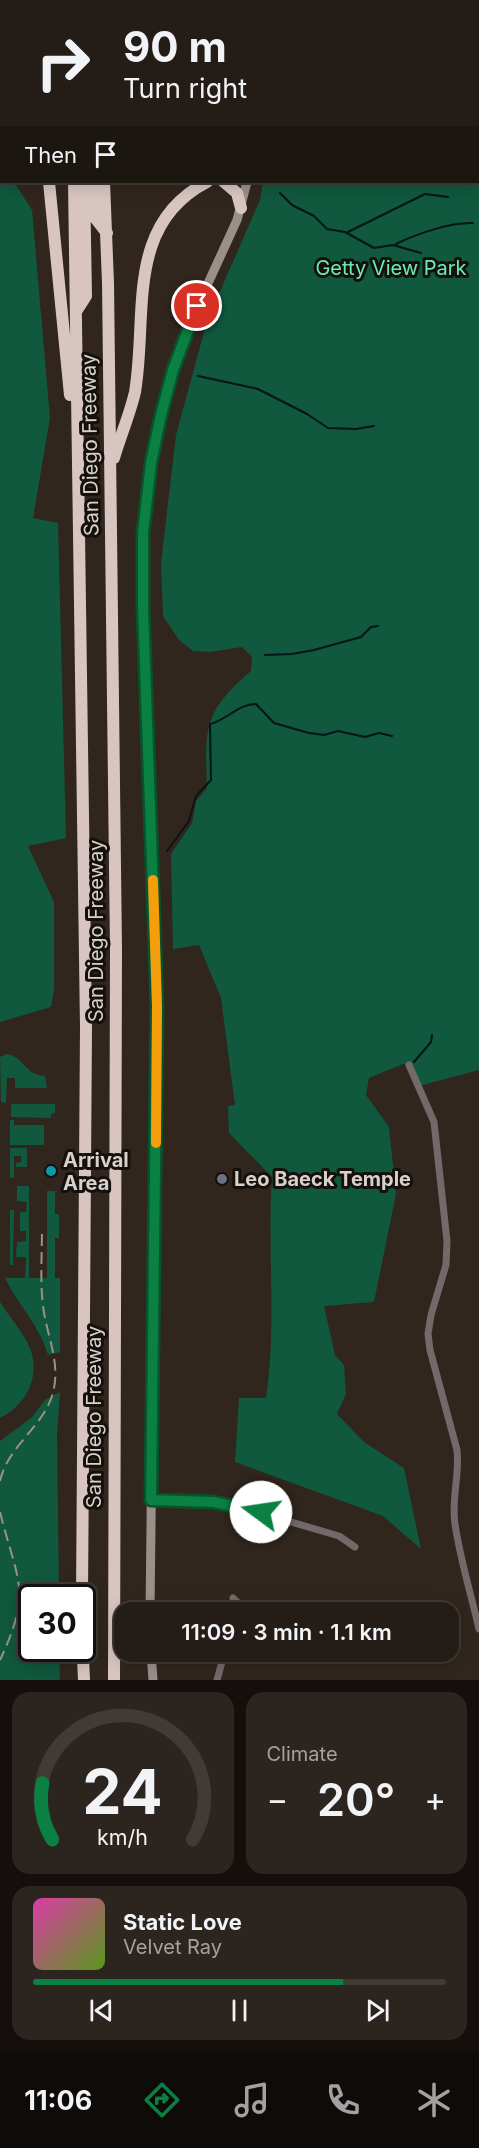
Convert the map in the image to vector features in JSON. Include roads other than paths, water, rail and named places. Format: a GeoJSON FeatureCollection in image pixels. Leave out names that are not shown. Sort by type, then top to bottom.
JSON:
{"type":"FeatureCollection","features":[{"type":"Feature","properties":{"kind":"highway"},"geometry":{"type":"LineString","coordinates":[[50,183],[78,479]]}},
{"type":"Feature","properties":{"kind":"highway","name":"San Diego Freeway"},"geometry":{"type":"LineString","coordinates":[[74,183],[86,1089],[82,1584]]}},
{"type":"Feature","properties":{"kind":"highway"},"geometry":{"type":"LineString","coordinates":[[77,310],[86,296],[84,183]]}},
{"type":"Feature","properties":{"kind":"highway"},"geometry":{"type":"LineString","coordinates":[[93,183],[96,219],[107,233]]}},
{"type":"Feature","properties":{"kind":"highway","name":"San Diego Freeway"},"geometry":{"type":"LineString","coordinates":[[104,183],[107,233],[116,1089],[114,1680]]}},
{"type":"Feature","properties":{"kind":"highway"},"geometry":{"type":"LineString","coordinates":[[109,471],[134,393],[144,279],[150,246],[172,209],[188,193],[205,183]]}},
{"type":"Feature","properties":{"kind":"highway"},"geometry":{"type":"LineString","coordinates":[[225,183],[237,193],[241,208]]}},
{"type":"Feature","properties":{"kind":"highway"},"geometry":{"type":"LineString","coordinates":[[83,1662],[84,1680]]}},
{"type":"Feature","properties":{"kind":"main road"},"geometry":{"type":"LineString","coordinates":[[150,1602],[157,999],[143,608],[143,533],[154,447],[173,370],[197,306],[241,208],[247,183]]}},
{"type":"Feature","properties":{"kind":"main road"},"geometry":{"type":"LineString","coordinates":[[152,1662],[153,1680]]}},
{"type":"Feature","properties":{"kind":"street"},"geometry":{"type":"LineString","coordinates":[[410,1065],[434,1122],[448,1254],[428,1334],[430,1350],[457,1450],[459,1466],[454,1506],[455,1524],[479,1629]]}},
{"type":"Feature","properties":{"kind":"street"},"geometry":{"type":"LineString","coordinates":[[151,1500],[233,1505],[339,1536],[355,1547]]}},
{"type":"Feature","properties":{"kind":"street"},"geometry":{"type":"LineString","coordinates":[[233,1598],[237,1602]]}},
{"type":"Feature","properties":{"kind":"street"},"geometry":{"type":"LineString","coordinates":[[217,1680],[222,1662]]}},
{"type":"Feature","properties":{"kind":"waterway"},"geometry":{"type":"LineString","coordinates":[[280,193],[292,205],[314,216],[327,229],[345,232],[374,248],[393,245],[421,253]]}},
{"type":"Feature","properties":{"kind":"waterway"},"geometry":{"type":"LineString","coordinates":[[348,232],[425,194],[448,197]]}},
{"type":"Feature","properties":{"kind":"waterway"},"geometry":{"type":"LineString","coordinates":[[396,244],[434,229],[454,224],[473,223]]}},
{"type":"Feature","properties":{"kind":"waterway"},"geometry":{"type":"LineString","coordinates":[[198,376],[258,389],[307,414],[328,428],[356,429],[374,426]]}},
{"type":"Feature","properties":{"kind":"waterway"},"geometry":{"type":"LineString","coordinates":[[265,655],[314,650],[361,637],[371,627],[378,626]]}},
{"type":"Feature","properties":{"kind":"waterway"},"geometry":{"type":"LineString","coordinates":[[167,851],[189,821],[196,796],[211,780],[210,724],[238,709],[256,704],[274,723],[309,733],[324,735],[338,731],[365,737],[379,733],[392,736]]}},
{"type":"Feature","properties":{"kind":"waterway"},"geometry":{"type":"LineString","coordinates":[[414,1062],[431,1042],[432,1035]]}},
{"type":"Feature","properties":{"kind":"railway"},"geometry":{"type":"LineString","coordinates":[[0,1481],[17,1447],[47,1408],[55,1384],[55,1362],[42,1297],[42,1228]]}},
{"type":"Feature","properties":{"kind":"railway"},"geometry":{"type":"LineString","coordinates":[[0,1512],[19,1586],[16,1617],[0,1660]]}},
{"type":"Feature","properties":{"kind":"place","name":"Arrival Area"},"geometry":{"type":"Point","coordinates":[51,1171]}},
{"type":"Feature","properties":{"kind":"place","name":"Leo Baeck Temple"},"geometry":{"type":"Point","coordinates":[222,1179]}},
{"type":"Feature","properties":{"kind":"park label","name":"Getty View Park"},"geometry":{"type":"Point","coordinates":[391,268]}}]}
